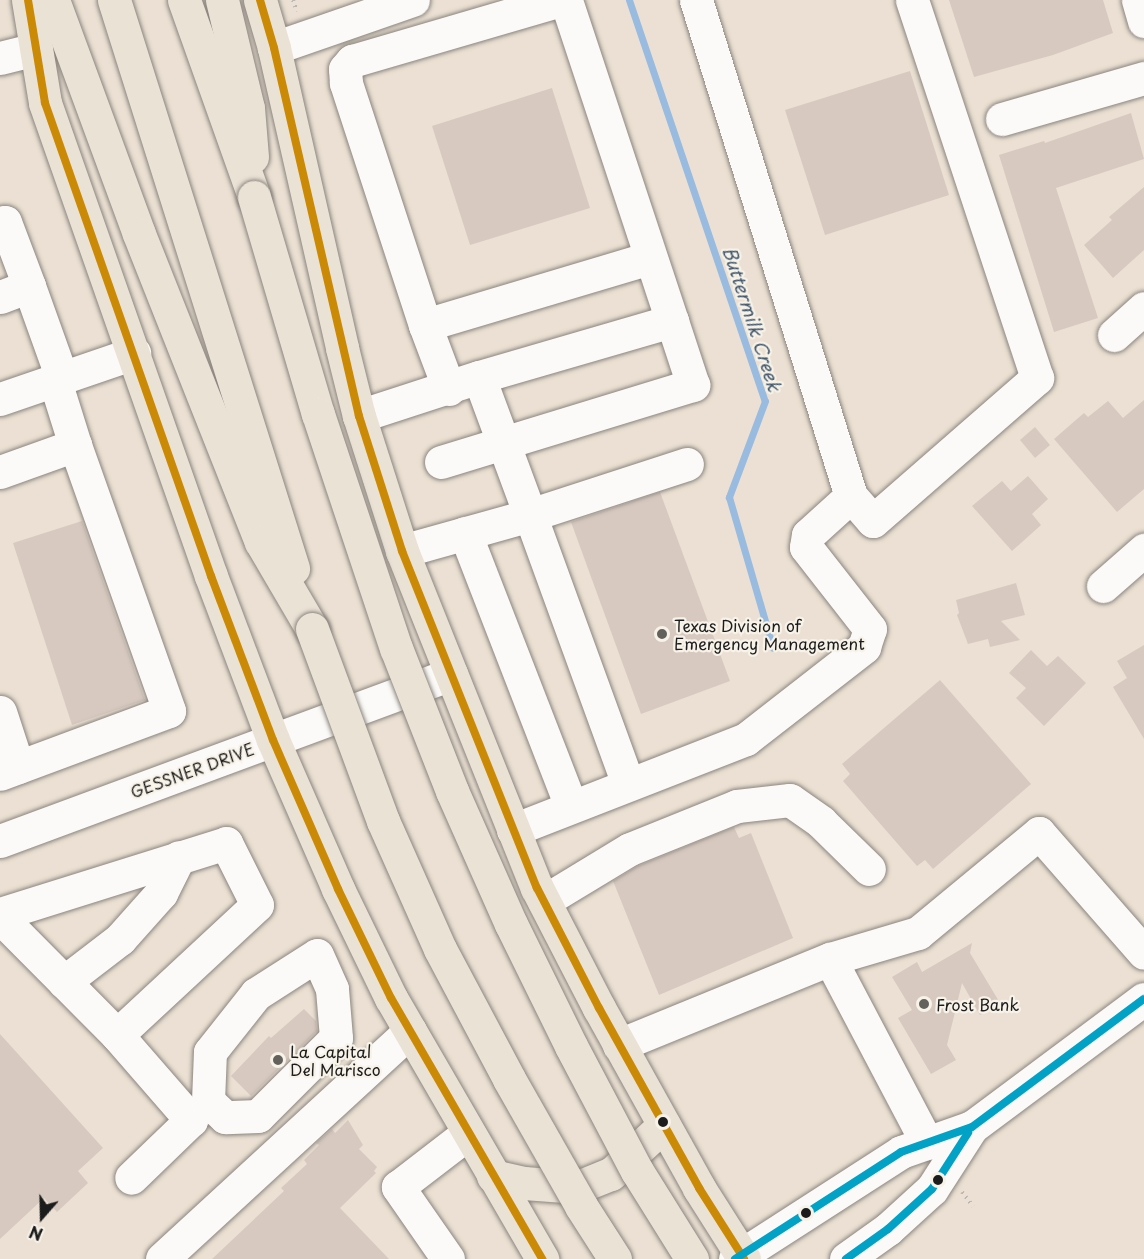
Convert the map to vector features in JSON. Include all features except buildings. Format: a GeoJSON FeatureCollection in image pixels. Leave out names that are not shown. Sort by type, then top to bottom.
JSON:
{"type":"FeatureCollection","features":[{"type":"Feature","properties":{"kind":"main road"},"geometry":{"type":"LineString","coordinates":[[28,0],[45,103],[211,576],[273,740],[359,933],[410,1031],[542,1259]]}},
{"type":"Feature","properties":{"kind":"main road"},"geometry":{"type":"LineString","coordinates":[[42,0],[72,57]]}},
{"type":"Feature","properties":{"kind":"main road"},"geometry":{"type":"LineString","coordinates":[[53,0],[72,57],[139,234],[261,542],[312,629]]}},
{"type":"Feature","properties":{"kind":"main road"},"geometry":{"type":"LineString","coordinates":[[114,0],[312,629],[383,821],[440,949],[581,1206],[615,1259]]}},
{"type":"Feature","properties":{"kind":"main road"},"geometry":{"type":"LineString","coordinates":[[184,0],[254,197],[329,448],[396,648],[452,791],[511,924],[571,1046],[637,1171],[692,1259]]}},
{"type":"Feature","properties":{"kind":"main road"},"geometry":{"type":"LineString","coordinates":[[222,0],[248,108],[254,197]]}},
{"type":"Feature","properties":{"kind":"main road"},"geometry":{"type":"LineString","coordinates":[[260,0],[274,48],[359,416],[402,551],[543,901],[619,1045],[740,1258]]}},
{"type":"Feature","properties":{"kind":"main road"},"geometry":{"type":"LineString","coordinates":[[493,1176],[524,1183],[578,1187],[611,1174],[664,1125]]}},
{"type":"Feature","properties":{"kind":"street"},"geometry":{"type":"LineString","coordinates":[[274,48],[414,0]]}},
{"type":"Feature","properties":{"kind":"street"},"geometry":{"type":"LineString","coordinates":[[449,388],[425,325],[346,83],[345,69],[352,62],[560,0]]}},
{"type":"Feature","properties":{"kind":"street"},"geometry":{"type":"LineString","coordinates":[[441,462],[504,445],[693,385],[566,0]]}},
{"type":"Feature","properties":{"kind":"street"},"geometry":{"type":"LineString","coordinates":[[696,0],[851,496],[873,521],[1037,378],[912,0]]}},
{"type":"Feature","properties":{"kind":"street"},"geometry":{"type":"LineString","coordinates":[[1138,0],[1144,21]]}},
{"type":"Feature","properties":{"kind":"street"},"geometry":{"type":"LineString","coordinates":[[0,58],[36,49]]}},
{"type":"Feature","properties":{"kind":"street"},"geometry":{"type":"LineString","coordinates":[[1002,119],[1144,78]]}},
{"type":"Feature","properties":{"kind":"street"},"geometry":{"type":"LineString","coordinates":[[0,712],[9,770],[169,711],[75,445],[58,379],[14,292],[2,218]]}},
{"type":"Feature","properties":{"kind":"street"},"geometry":{"type":"LineString","coordinates":[[425,325],[650,258]]}},
{"type":"Feature","properties":{"kind":"street"},"geometry":{"type":"LineString","coordinates":[[1114,334],[1144,308]]}},
{"type":"Feature","properties":{"kind":"street"},"geometry":{"type":"LineString","coordinates":[[359,416],[479,377],[672,321]]}},
{"type":"Feature","properties":{"kind":"street"},"geometry":{"type":"LineString","coordinates":[[0,399],[134,352]]}},
{"type":"Feature","properties":{"kind":"street"},"geometry":{"type":"LineString","coordinates":[[479,377],[628,784]]}},
{"type":"Feature","properties":{"kind":"street"},"geometry":{"type":"LineString","coordinates":[[0,472],[75,445]]}},
{"type":"Feature","properties":{"kind":"street"},"geometry":{"type":"LineString","coordinates":[[402,551],[530,515],[687,464]]}},
{"type":"Feature","properties":{"kind":"street"},"geometry":{"type":"LineString","coordinates":[[513,830],[746,739],[864,647],[870,629],[806,547],[808,535],[851,496]]}},
{"type":"Feature","properties":{"kind":"street"},"geometry":{"type":"LineString","coordinates":[[465,533],[571,806]]}},
{"type":"Feature","properties":{"kind":"street"},"geometry":{"type":"LineString","coordinates":[[1103,586],[1144,550]]}},
{"type":"Feature","properties":{"kind":"street","name":"GESSNER DRIVE"},"geometry":{"type":"LineString","coordinates":[[0,842],[451,674]]}},
{"type":"Feature","properties":{"kind":"street"},"geometry":{"type":"LineString","coordinates":[[543,901],[630,849],[737,806],[790,800],[821,822],[869,869]]}},
{"type":"Feature","properties":{"kind":"street"},"geometry":{"type":"LineString","coordinates":[[619,1045],[830,959],[918,933],[1039,833],[1144,953]]}},
{"type":"Feature","properties":{"kind":"street"},"geometry":{"type":"LineString","coordinates":[[117,1035],[258,905],[226,843],[0,916],[117,1035],[191,1120],[131,1178]]}},
{"type":"Feature","properties":{"kind":"street"},"geometry":{"type":"LineString","coordinates":[[64,982],[120,939],[161,893],[179,857]]}},
{"type":"Feature","properties":{"kind":"street"},"geometry":{"type":"LineString","coordinates":[[318,955],[332,989],[336,1038],[258,1116],[225,1117],[208,1101],[210,1052],[256,994],[318,955],[359,933]]}},
{"type":"Feature","properties":{"kind":"street"},"geometry":{"type":"LineString","coordinates":[[830,959],[927,1143]]}},
{"type":"Feature","properties":{"kind":"street"},"geometry":{"type":"LineString","coordinates":[[740,1258],[901,1152],[972,1127],[1144,999]]}},
{"type":"Feature","properties":{"kind":"street"},"geometry":{"type":"LineString","coordinates":[[162,1259],[410,1031]]}},
{"type":"Feature","properties":{"kind":"street"},"geometry":{"type":"LineString","coordinates":[[846,1259],[888,1229],[932,1190],[972,1127]]}},
{"type":"Feature","properties":{"kind":"street"},"geometry":{"type":"LineString","coordinates":[[448,1259],[398,1188],[468,1133]]}},
{"type":"Feature","properties":{"kind":"path"},"geometry":{"type":"LineString","coordinates":[[961,1190],[973,1206]]}},
{"type":"Feature","properties":{"kind":"waterway","name":"Buttermilk Creek"},"geometry":{"type":"LineString","coordinates":[[629,0],[765,401],[729,497],[773,648]]}},
{"type":"Feature","properties":{"kind":"transit line"},"geometry":{"type":"LineString","coordinates":[[28,0],[45,103],[211,576],[273,740],[338,889],[391,998],[542,1259]]}},
{"type":"Feature","properties":{"kind":"transit line"},"geometry":{"type":"LineString","coordinates":[[260,0],[274,48],[359,416],[402,551],[537,888],[599,1008],[699,1188],[744,1259]]}},
{"type":"Feature","properties":{"kind":"transit line"},"geometry":{"type":"LineString","coordinates":[[735,1259],[901,1152],[972,1127],[1144,999]]}},
{"type":"Feature","properties":{"kind":"transit line"},"geometry":{"type":"LineString","coordinates":[[846,1259],[888,1229],[932,1189],[968,1133]]}},
{"type":"Feature","properties":{"kind":"place","name":"Texas Division of Emergency Management"},"geometry":{"type":"Point","coordinates":[662,634]}},
{"type":"Feature","properties":{"kind":"place","name":"Frost Bank"},"geometry":{"type":"Point","coordinates":[924,1004]}},
{"type":"Feature","properties":{"kind":"place","name":"La Capital Del Marisco"},"geometry":{"type":"Point","coordinates":[278,1060]}}]}
